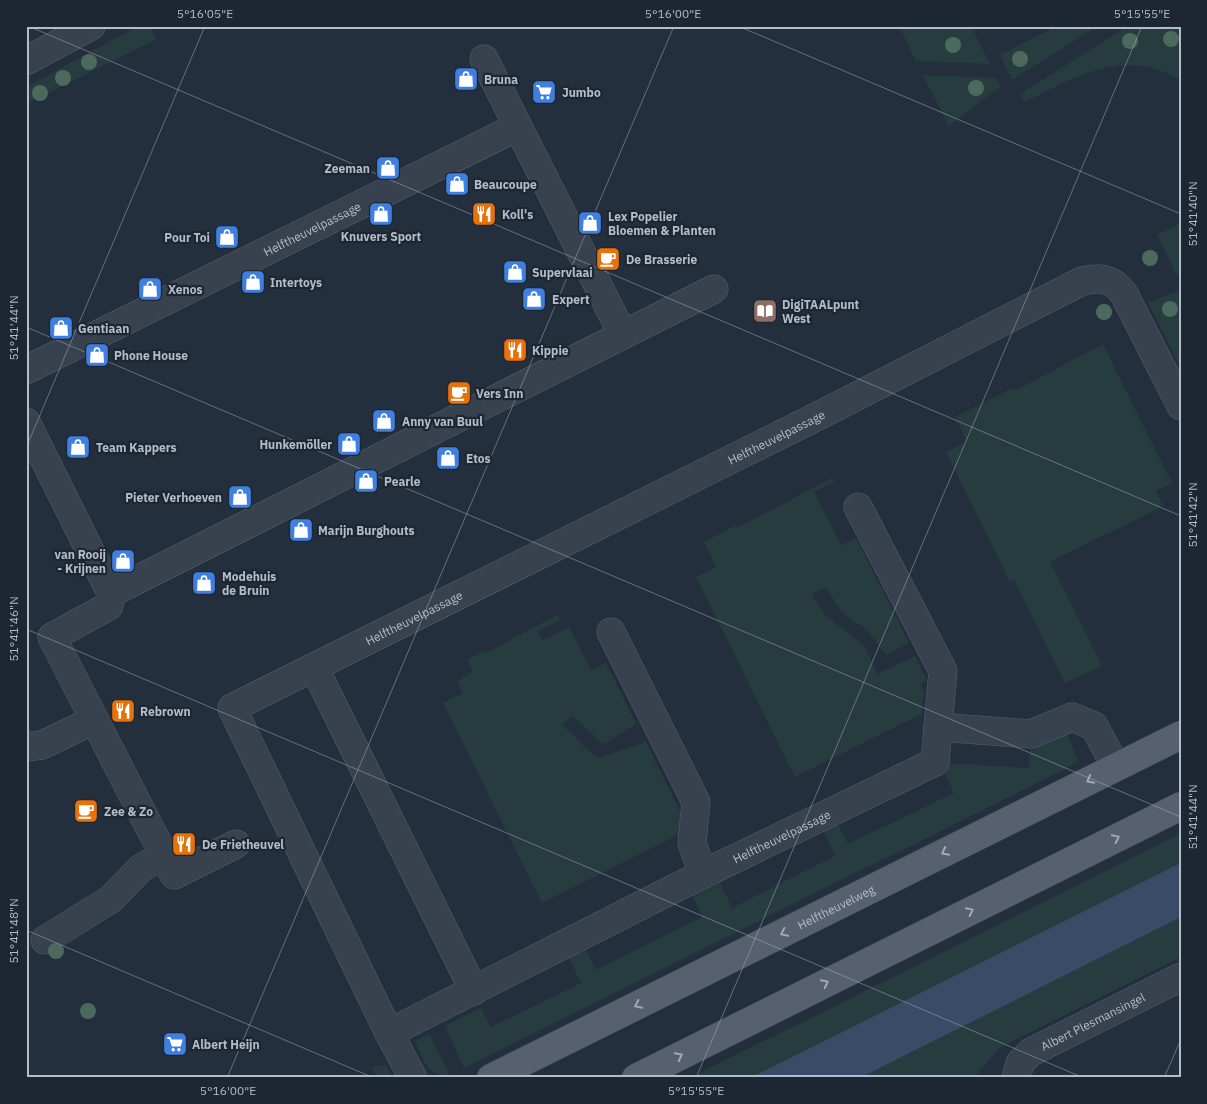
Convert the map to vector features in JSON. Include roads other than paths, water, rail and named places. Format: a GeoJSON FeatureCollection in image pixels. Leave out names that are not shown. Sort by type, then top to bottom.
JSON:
{"type":"FeatureCollection","features":[{"type":"Feature","properties":{"kind":"main road","name":"Helftheuvelweg"},"geometry":{"type":"LineString","coordinates":[[491,1078],[1181,734]]}},
{"type":"Feature","properties":{"kind":"main road"},"geometry":{"type":"LineString","coordinates":[[636,1078],[1181,806]]}},
{"type":"Feature","properties":{"kind":"street"},"geometry":{"type":"LineString","coordinates":[[26,61],[91,26]]}},
{"type":"Feature","properties":{"kind":"street"},"geometry":{"type":"LineString","coordinates":[[484,59],[517,128],[623,335]]}},
{"type":"Feature","properties":{"kind":"street","name":"Helftheuvelpassage"},"geometry":{"type":"LineString","coordinates":[[26,370],[517,128]]}},
{"type":"Feature","properties":{"kind":"street","name":"Helftheuvelpassage"},"geometry":{"type":"LineString","coordinates":[[413,1078],[389,1033],[232,708],[816,417],[1082,281],[1100,278],[1118,285],[1181,406]]}},
{"type":"Feature","properties":{"kind":"street"},"geometry":{"type":"LineString","coordinates":[[111,594],[714,290]]}},
{"type":"Feature","properties":{"kind":"street"},"geometry":{"type":"LineString","coordinates":[[26,422],[111,594],[109,606],[52,637],[174,875],[236,844]]}},
{"type":"Feature","properties":{"kind":"street","name":"Helftheuvelpassage"},"geometry":{"type":"LineString","coordinates":[[389,1033],[703,874],[936,762],[943,671],[858,507]]}},
{"type":"Feature","properties":{"kind":"street"},"geometry":{"type":"LineString","coordinates":[[611,632],[696,802],[692,843],[703,874]]}},
{"type":"Feature","properties":{"kind":"street"},"geometry":{"type":"LineString","coordinates":[[314,666],[474,991]]}},
{"type":"Feature","properties":{"kind":"street"},"geometry":{"type":"LineString","coordinates":[[938,727],[1031,734],[1072,717],[1094,726],[1116,767]]}},
{"type":"Feature","properties":{"kind":"street"},"geometry":{"type":"LineString","coordinates":[[26,747],[42,745],[94,720]]}},
{"type":"Feature","properties":{"kind":"street"},"geometry":{"type":"LineString","coordinates":[[45,940],[111,898],[141,868],[164,855]]}},
{"type":"Feature","properties":{"kind":"street","name":"Albert Plesmansingel"},"geometry":{"type":"LineString","coordinates":[[1016,1078],[1020,1063],[1031,1052],[1181,977]]}},
{"type":"Feature","properties":{"kind":"water"},"geometry":{"type":"Polygon","coordinates":[[[1181,863],[1181,917],[860,1078],[750,1078],[1181,863]]]}},
{"type":"Feature","properties":{"kind":"place","name":"Bruna"},"geometry":{"type":"Point","coordinates":[466,79]}},
{"type":"Feature","properties":{"kind":"place","name":"Jumbo"},"geometry":{"type":"Point","coordinates":[544,92]}},
{"type":"Feature","properties":{"kind":"place","name":"Zeeman"},"geometry":{"type":"Point","coordinates":[388,168]}},
{"type":"Feature","properties":{"kind":"place","name":"Beaucoupe"},"geometry":{"type":"Point","coordinates":[457,184]}},
{"type":"Feature","properties":{"kind":"place","name":"Knuvers Sport"},"geometry":{"type":"Point","coordinates":[381,214]}},
{"type":"Feature","properties":{"kind":"place","name":"Koll's"},"geometry":{"type":"Point","coordinates":[484,214]}},
{"type":"Feature","properties":{"kind":"place","name":"Lex Popelier Bloemen & Planten"},"geometry":{"type":"Point","coordinates":[590,223]}},
{"type":"Feature","properties":{"kind":"place","name":"Pour Toi"},"geometry":{"type":"Point","coordinates":[227,237]}},
{"type":"Feature","properties":{"kind":"place","name":"De Brasserie"},"geometry":{"type":"Point","coordinates":[608,259]}},
{"type":"Feature","properties":{"kind":"place","name":"Supervlaai"},"geometry":{"type":"Point","coordinates":[515,272]}},
{"type":"Feature","properties":{"kind":"place","name":"Intertoys"},"geometry":{"type":"Point","coordinates":[253,282]}},
{"type":"Feature","properties":{"kind":"place","name":"Xenos"},"geometry":{"type":"Point","coordinates":[150,289]}},
{"type":"Feature","properties":{"kind":"place","name":"Expert"},"geometry":{"type":"Point","coordinates":[534,299]}},
{"type":"Feature","properties":{"kind":"place","name":"DigiTAALpunt West"},"geometry":{"type":"Point","coordinates":[765,311]}},
{"type":"Feature","properties":{"kind":"place","name":"Gentiaan"},"geometry":{"type":"Point","coordinates":[61,328]}},
{"type":"Feature","properties":{"kind":"place","name":"Kippie"},"geometry":{"type":"Point","coordinates":[515,350]}},
{"type":"Feature","properties":{"kind":"place","name":"Phone House"},"geometry":{"type":"Point","coordinates":[97,355]}},
{"type":"Feature","properties":{"kind":"place","name":"Vers Inn"},"geometry":{"type":"Point","coordinates":[459,393]}},
{"type":"Feature","properties":{"kind":"place","name":"Anny van Buul"},"geometry":{"type":"Point","coordinates":[384,421]}},
{"type":"Feature","properties":{"kind":"place","name":"Hunkemöller"},"geometry":{"type":"Point","coordinates":[349,444]}},
{"type":"Feature","properties":{"kind":"place","name":"Team Kappers"},"geometry":{"type":"Point","coordinates":[78,447]}},
{"type":"Feature","properties":{"kind":"place","name":"Etos"},"geometry":{"type":"Point","coordinates":[448,458]}},
{"type":"Feature","properties":{"kind":"place","name":"Pearle"},"geometry":{"type":"Point","coordinates":[366,481]}},
{"type":"Feature","properties":{"kind":"place","name":"Pieter Verhoeven"},"geometry":{"type":"Point","coordinates":[240,497]}},
{"type":"Feature","properties":{"kind":"place","name":"Marijn Burghouts"},"geometry":{"type":"Point","coordinates":[301,530]}},
{"type":"Feature","properties":{"kind":"place","name":"van Rooij - Krijnen"},"geometry":{"type":"Point","coordinates":[123,561]}},
{"type":"Feature","properties":{"kind":"place","name":"Modehuis de Bruin"},"geometry":{"type":"Point","coordinates":[204,583]}},
{"type":"Feature","properties":{"kind":"place","name":"Rebrown"},"geometry":{"type":"Point","coordinates":[123,711]}},
{"type":"Feature","properties":{"kind":"place","name":"Zee & Zo"},"geometry":{"type":"Point","coordinates":[86,811]}},
{"type":"Feature","properties":{"kind":"place","name":"De Frietheuvel"},"geometry":{"type":"Point","coordinates":[184,844]}},
{"type":"Feature","properties":{"kind":"place","name":"Albert Heijn"},"geometry":{"type":"Point","coordinates":[175,1044]}}]}
